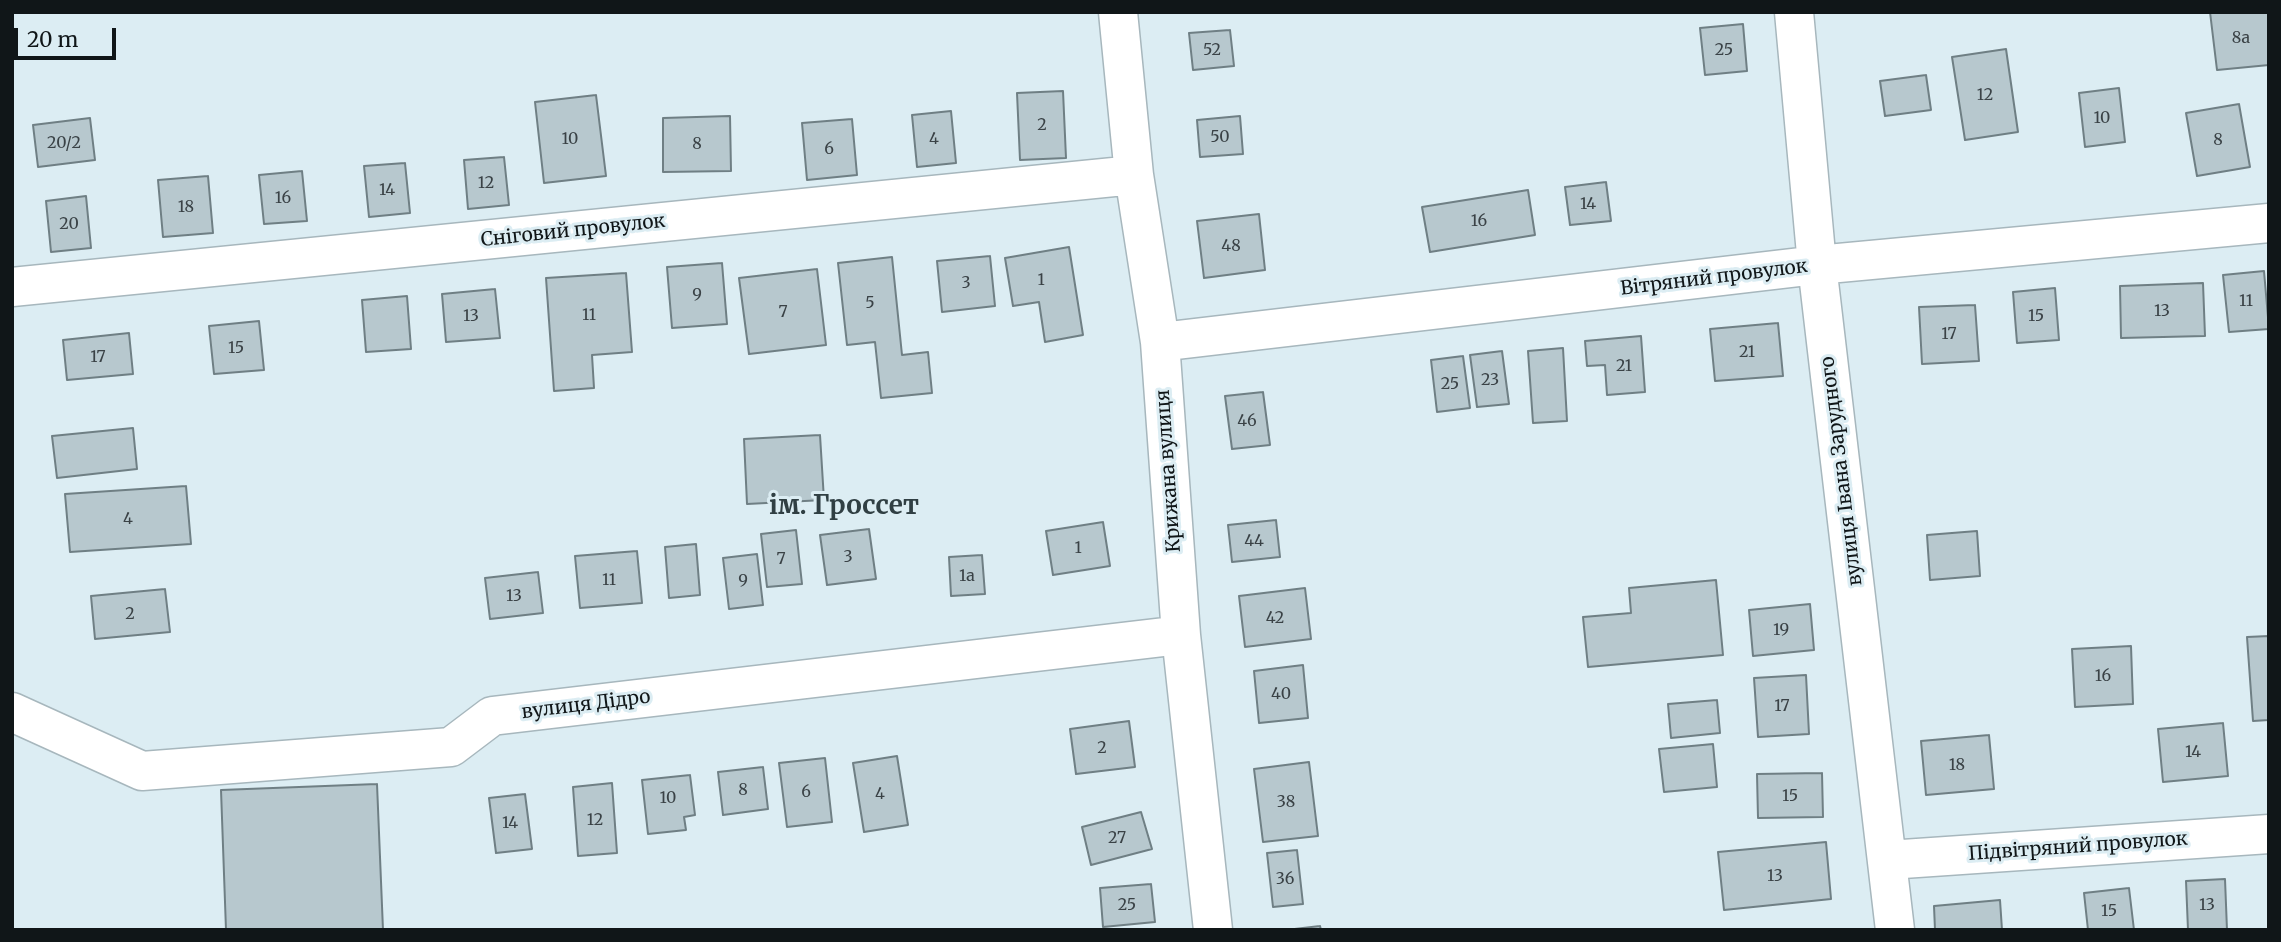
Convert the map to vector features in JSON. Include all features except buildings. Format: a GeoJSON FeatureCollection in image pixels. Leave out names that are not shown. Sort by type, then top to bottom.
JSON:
{"type":"FeatureCollection","features":[{"type":"Feature","properties":{"kind":"street","name":"Крижана вулиця"},"geometry":{"type":"LineString","coordinates":[[1118,12],[1134,175],[1160,342],[1181,635],[1213,930]]}},
{"type":"Feature","properties":{"kind":"street","name":"вулиця Івана Зарудного"},"geometry":{"type":"LineString","coordinates":[[1794,12],[1817,265],[1895,930]]}},
{"type":"Feature","properties":{"kind":"street","name":"Сніговий провулок"},"geometry":{"type":"LineString","coordinates":[[12,287],[1134,175]]}},
{"type":"Feature","properties":{"kind":"street","name":"Вітряний провулок"},"geometry":{"type":"LineString","coordinates":[[1160,342],[1817,265],[2269,223]]}},
{"type":"Feature","properties":{"kind":"street","name":"вулиця Дідро"},"geometry":{"type":"LineString","coordinates":[[12,712],[142,771],[450,747],[492,716],[1181,635]]}},
{"type":"Feature","properties":{"kind":"street","name":"Підвітряний провулок"},"geometry":{"type":"LineString","coordinates":[[1888,860],[2269,834]]}},
{"type":"Feature","properties":{"kind":"district","name":"ім. Гроссет"},"geometry":{"type":"Point","coordinates":[844,507]}}]}
